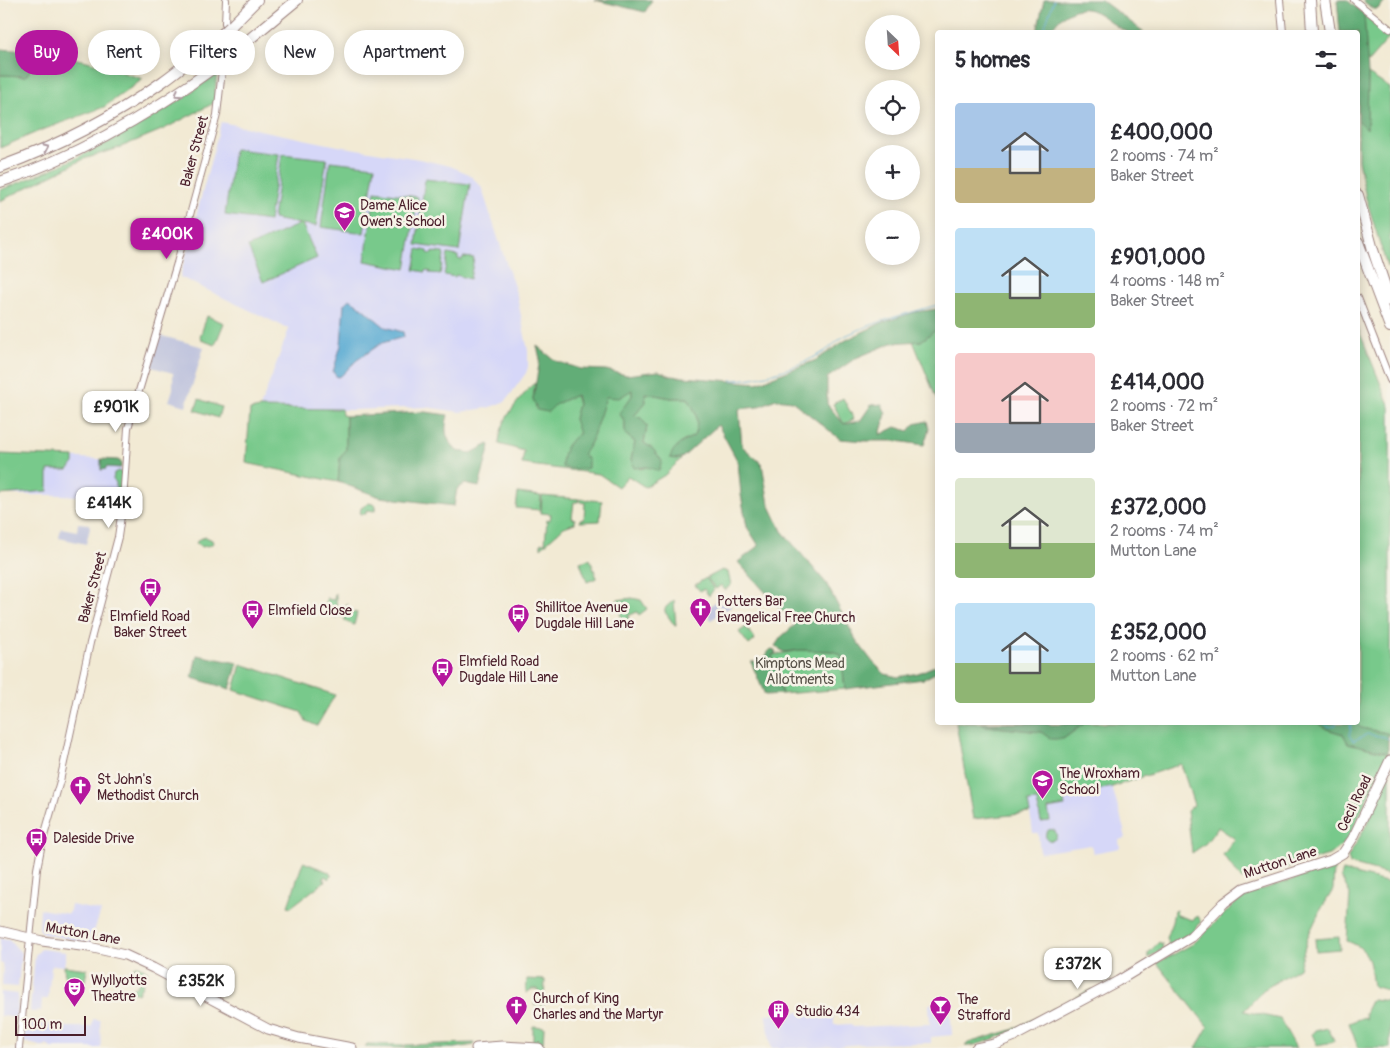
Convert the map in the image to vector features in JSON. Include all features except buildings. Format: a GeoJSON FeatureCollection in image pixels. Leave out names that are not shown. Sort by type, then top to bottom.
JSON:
{"type":"FeatureCollection","features":[{"type":"Feature","properties":{"kind":"highway"},"geometry":{"type":"LineString","coordinates":[[0,167],[62,140],[123,108],[161,83],[219,37],[228,24],[256,0]]}},
{"type":"Feature","properties":{"kind":"highway"},"geometry":{"type":"LineString","coordinates":[[255,35],[297,0]]}},
{"type":"Feature","properties":{"kind":"highway"},"geometry":{"type":"LineString","coordinates":[[1310,0],[1312,30]]}},
{"type":"Feature","properties":{"kind":"highway"},"geometry":{"type":"LineString","coordinates":[[1325,0],[1331,30]]}},
{"type":"Feature","properties":{"kind":"highway"},"geometry":{"type":"LineString","coordinates":[[1330,0],[1331,30]]}},
{"type":"Feature","properties":{"kind":"highway"},"geometry":{"type":"LineString","coordinates":[[0,182],[57,160],[112,134],[207,75]]}},
{"type":"Feature","properties":{"kind":"highway"},"geometry":{"type":"LineString","coordinates":[[1360,202],[1390,301]]}},
{"type":"Feature","properties":{"kind":"highway"},"geometry":{"type":"LineString","coordinates":[[1360,247],[1390,327]]}},
{"type":"Feature","properties":{"kind":"main road","name":"Cecil Road"},"geometry":{"type":"LineString","coordinates":[[1339,856],[1353,838],[1390,760]]}},
{"type":"Feature","properties":{"kind":"main road","name":"Mutton Lane"},"geometry":{"type":"LineString","coordinates":[[976,1048],[995,1044],[1015,1036],[1118,981],[1191,936],[1224,903],[1244,888],[1323,863],[1339,856]]}},
{"type":"Feature","properties":{"kind":"main road","name":"Mutton Lane"},"geometry":{"type":"LineString","coordinates":[[0,931],[125,954],[268,1030],[352,1048]]}},
{"type":"Feature","properties":{"kind":"main road"},"geometry":{"type":"LineString","coordinates":[[476,1048],[502,1046],[539,1048]]}},
{"type":"Feature","properties":{"kind":"street"},"geometry":{"type":"LineString","coordinates":[[226,0],[228,24]]}},
{"type":"Feature","properties":{"kind":"street"},"geometry":{"type":"LineString","coordinates":[[1280,0],[1283,30]]}},
{"type":"Feature","properties":{"kind":"street"},"geometry":{"type":"LineString","coordinates":[[1354,0],[1390,30]]}},
{"type":"Feature","properties":{"kind":"street","name":"Baker Street"},"geometry":{"type":"LineString","coordinates":[[20,1048],[37,869],[42,842],[62,772],[90,643],[118,537],[123,502],[128,428],[175,271],[217,115],[220,75]]}},
{"type":"Feature","properties":{"kind":"street"},"geometry":{"type":"LineString","coordinates":[[1360,303],[1390,380]]}},
{"type":"Feature","properties":{"kind":"shaded area","name":"Dame Alice Owen's School"},"geometry":{"type":"Polygon","coordinates":[[[221,122],[338,146],[419,159],[450,166],[469,174],[481,186],[517,296],[528,351],[526,373],[505,402],[487,408],[460,412],[426,407],[352,410],[260,408],[289,329],[180,277],[221,122]]]}},
{"type":"Feature","properties":{"kind":"shaded area"},"geometry":{"type":"Polygon","coordinates":[[[158,335],[204,347],[186,406],[169,401],[173,389],[173,373],[148,366],[158,335]]]}},
{"type":"Feature","properties":{"kind":"shaded area"},"geometry":{"type":"Polygon","coordinates":[[[0,454],[118,460],[121,462],[120,497],[119,499],[63,495],[0,495],[0,454]]]}},
{"type":"Feature","properties":{"kind":"shaded area"},"geometry":{"type":"Polygon","coordinates":[[[78,523],[89,524],[90,528],[86,544],[59,538],[61,528],[77,531],[78,523]]]}},
{"type":"Feature","properties":{"kind":"shaded area"},"geometry":{"type":"Polygon","coordinates":[[[734,598],[735,603],[730,604],[731,607],[711,620],[705,609],[717,601],[719,604],[734,598]]]}},
{"type":"Feature","properties":{"kind":"shaded area","name":"The Wroxham School"},"geometry":{"type":"Polygon","coordinates":[[[956,725],[964,725],[1100,761],[1112,787],[1126,838],[1119,840],[1120,848],[1093,853],[1091,845],[1040,853],[1038,833],[1033,833],[1030,813],[973,819],[956,725]]]}},
{"type":"Feature","properties":{"kind":"shaded area"},"geometry":{"type":"Polygon","coordinates":[[[71,905],[101,911],[90,943],[44,934],[39,929],[40,909],[69,914],[71,905]]]}},
{"type":"Feature","properties":{"kind":"shaded area"},"geometry":{"type":"Polygon","coordinates":[[[0,938],[9,939],[21,953],[18,987],[2,986],[3,964],[0,963],[0,938]]]}},
{"type":"Feature","properties":{"kind":"shaded area"},"geometry":{"type":"Polygon","coordinates":[[[41,949],[66,952],[66,954],[64,966],[54,965],[51,967],[48,999],[42,999],[41,1011],[32,1012],[30,1011],[35,955],[41,949]]]}},
{"type":"Feature","properties":{"kind":"shaded area"},"geometry":{"type":"Polygon","coordinates":[[[0,992],[18,994],[16,1017],[0,1016],[0,992]]]}},
{"type":"Feature","properties":{"kind":"shaded area"},"geometry":{"type":"Polygon","coordinates":[[[950,1003],[952,1035],[931,1037],[931,1043],[771,1048],[766,1015],[833,1009],[834,1025],[851,1024],[853,1027],[930,1024],[929,1004],[950,1003]]]}},
{"type":"Feature","properties":{"kind":"shaded area"},"geometry":{"type":"Polygon","coordinates":[[[93,1019],[100,1020],[101,1048],[52,1048],[46,1045],[45,1047],[24,1042],[25,1021],[67,1027],[89,1027],[92,1026],[93,1019]]]}},
{"type":"Feature","properties":{"kind":"green space"},"geometry":{"type":"Polygon","coordinates":[[[595,0],[652,0],[645,12],[595,0]]]}},
{"type":"Feature","properties":{"kind":"green space"},"geometry":{"type":"Polygon","coordinates":[[[1044,0],[1101,0],[1141,30],[1123,30],[1094,11],[1080,9],[1062,17],[1051,30],[1037,30],[1044,0]]]}},
{"type":"Feature","properties":{"kind":"green space"},"geometry":{"type":"Polygon","coordinates":[[[1337,0],[1347,0],[1364,14],[1368,74],[1367,129],[1360,122],[1360,30],[1340,30],[1337,0]]]}},
{"type":"Feature","properties":{"kind":"green space"},"geometry":{"type":"Polygon","coordinates":[[[1362,0],[1386,0],[1378,9],[1373,9],[1362,0]]]}},
{"type":"Feature","properties":{"kind":"green space"},"geometry":{"type":"Polygon","coordinates":[[[1364,15],[1390,34],[1390,37],[1367,63],[1364,15]]]}},
{"type":"Feature","properties":{"kind":"green space"},"geometry":{"type":"Polygon","coordinates":[[[0,49],[15,50],[15,75],[27,75],[26,76],[0,75],[0,49]]]}},
{"type":"Feature","properties":{"kind":"green space"},"geometry":{"type":"Polygon","coordinates":[[[78,59],[88,61],[88,75],[131,75],[143,79],[104,107],[0,148],[0,75],[78,75],[78,59]]]}},
{"type":"Feature","properties":{"kind":"green space"},"geometry":{"type":"Polygon","coordinates":[[[1368,74],[1390,88],[1390,263],[1387,267],[1366,198],[1360,170],[1360,122],[1367,128],[1368,74]]]}},
{"type":"Feature","properties":{"kind":"green space"},"geometry":{"type":"Polygon","coordinates":[[[217,75],[214,103],[164,129],[116,149],[84,159],[0,201],[0,190],[57,167],[113,140],[166,109],[217,75]]]}},
{"type":"Feature","properties":{"kind":"green space"},"geometry":{"type":"Polygon","coordinates":[[[234,149],[279,154],[269,221],[225,215],[234,149]]]}},
{"type":"Feature","properties":{"kind":"green space"},"geometry":{"type":"Polygon","coordinates":[[[282,154],[327,159],[316,226],[302,224],[317,258],[263,282],[248,247],[300,224],[273,219],[282,154]]]}},
{"type":"Feature","properties":{"kind":"green space"},"geometry":{"type":"Polygon","coordinates":[[[330,161],[375,166],[364,233],[321,227],[330,161]]]}},
{"type":"Feature","properties":{"kind":"green space"},"geometry":{"type":"Polygon","coordinates":[[[425,179],[470,184],[459,251],[416,245],[425,179]]]}},
{"type":"Feature","properties":{"kind":"green space"},"geometry":{"type":"Polygon","coordinates":[[[375,191],[418,197],[406,269],[365,261],[375,191]]]}},
{"type":"Feature","properties":{"kind":"green space"},"geometry":{"type":"Polygon","coordinates":[[[418,249],[432,254],[433,252],[443,253],[440,274],[429,273],[430,271],[426,270],[425,272],[414,270],[418,249]]]}},
{"type":"Feature","properties":{"kind":"green space"},"geometry":{"type":"Polygon","coordinates":[[[448,254],[458,256],[458,259],[462,260],[463,257],[474,258],[470,279],[456,275],[455,277],[444,275],[448,254]]]}},
{"type":"Feature","properties":{"kind":"green space"},"geometry":{"type":"Polygon","coordinates":[[[935,309],[935,330],[921,341],[892,343],[856,358],[827,378],[827,404],[844,424],[860,421],[871,405],[882,404],[886,414],[880,435],[896,427],[909,431],[915,424],[927,421],[929,429],[924,445],[896,441],[840,439],[792,401],[776,399],[758,407],[739,409],[742,446],[762,464],[769,504],[782,531],[826,583],[856,640],[885,674],[898,677],[918,673],[935,666],[935,673],[924,679],[845,689],[841,655],[832,651],[801,650],[784,652],[775,646],[781,637],[795,625],[738,562],[759,546],[747,527],[741,495],[738,462],[718,425],[683,457],[670,458],[676,447],[694,436],[696,430],[696,416],[688,398],[671,398],[645,393],[646,402],[634,416],[641,418],[647,426],[644,443],[653,449],[662,461],[659,471],[647,467],[634,468],[631,460],[635,442],[625,434],[625,422],[619,413],[632,396],[632,390],[619,398],[606,397],[591,442],[583,455],[588,459],[588,468],[581,469],[562,467],[566,448],[571,440],[579,434],[574,419],[578,404],[576,395],[556,404],[548,412],[537,410],[533,399],[540,359],[537,346],[556,361],[581,369],[606,370],[626,375],[659,371],[671,376],[757,383],[816,360],[846,340],[881,323],[915,312],[935,309]]]}},
{"type":"Feature","properties":{"kind":"green space"},"geometry":{"type":"Polygon","coordinates":[[[207,316],[224,323],[215,345],[201,340],[200,337],[207,316]]]}},
{"type":"Feature","properties":{"kind":"green space"},"geometry":{"type":"Polygon","coordinates":[[[935,330],[935,395],[913,341],[921,341],[935,330]]]}},
{"type":"Feature","properties":{"kind":"green space"},"geometry":{"type":"Polygon","coordinates":[[[1360,333],[1390,407],[1390,736],[1387,733],[1361,728],[1358,725],[1360,725],[1360,333]]]}},
{"type":"Feature","properties":{"kind":"green space"},"geometry":{"type":"Polygon","coordinates":[[[535,383],[533,399],[548,411],[556,404],[575,395],[578,404],[574,419],[577,423],[583,455],[591,442],[606,396],[632,390],[632,396],[620,413],[625,422],[625,434],[635,442],[631,460],[640,469],[647,467],[653,449],[644,443],[647,426],[641,418],[634,416],[646,402],[645,393],[671,398],[688,398],[696,416],[697,425],[694,436],[682,442],[676,459],[683,457],[665,475],[645,487],[628,476],[618,487],[599,474],[522,464],[524,451],[499,444],[500,435],[510,413],[535,383]]]}},
{"type":"Feature","properties":{"kind":"green space"},"geometry":{"type":"Polygon","coordinates":[[[843,398],[854,419],[844,424],[833,404],[843,398]]]}},
{"type":"Feature","properties":{"kind":"green space"},"geometry":{"type":"Polygon","coordinates":[[[199,399],[221,407],[218,418],[195,410],[199,399]]]}},
{"type":"Feature","properties":{"kind":"green space"},"geometry":{"type":"Polygon","coordinates":[[[260,408],[341,409],[342,415],[346,416],[346,450],[340,458],[338,482],[246,463],[250,410],[260,408]]]}},
{"type":"Feature","properties":{"kind":"green space"},"geometry":{"type":"Polygon","coordinates":[[[425,412],[448,415],[446,434],[457,451],[471,453],[489,444],[479,487],[465,484],[457,489],[454,506],[380,497],[338,482],[340,458],[346,450],[346,416],[425,412]]]}},
{"type":"Feature","properties":{"kind":"green space"},"geometry":{"type":"Polygon","coordinates":[[[0,454],[74,457],[74,463],[68,470],[48,470],[48,491],[0,495],[0,454]]]}},
{"type":"Feature","properties":{"kind":"green space"},"geometry":{"type":"Polygon","coordinates":[[[101,459],[118,460],[121,462],[121,468],[106,467],[106,469],[101,470],[101,459]]]}},
{"type":"Feature","properties":{"kind":"green space"},"geometry":{"type":"Polygon","coordinates":[[[118,471],[122,473],[120,497],[118,499],[112,495],[116,496],[116,482],[113,480],[114,473],[118,471]]]}},
{"type":"Feature","properties":{"kind":"green space"},"geometry":{"type":"Polygon","coordinates":[[[518,493],[541,496],[540,510],[516,508],[518,493]]]}},
{"type":"Feature","properties":{"kind":"green space"},"geometry":{"type":"Polygon","coordinates":[[[542,496],[579,499],[578,502],[574,502],[572,518],[575,519],[575,523],[564,527],[541,548],[541,543],[545,543],[547,520],[550,520],[551,514],[541,513],[542,496]]]}},
{"type":"Feature","properties":{"kind":"green space"},"geometry":{"type":"Polygon","coordinates":[[[580,499],[602,501],[600,521],[580,522],[580,519],[584,519],[585,503],[580,502],[580,499]]]}},
{"type":"Feature","properties":{"kind":"green space"},"geometry":{"type":"Polygon","coordinates":[[[369,503],[376,505],[375,511],[366,510],[366,514],[360,514],[361,508],[369,503]]]}},
{"type":"Feature","properties":{"kind":"green space"},"geometry":{"type":"Polygon","coordinates":[[[206,537],[212,540],[213,543],[211,545],[202,547],[196,543],[199,539],[206,537]]]}},
{"type":"Feature","properties":{"kind":"green space"},"geometry":{"type":"Polygon","coordinates":[[[590,559],[597,578],[587,582],[580,562],[590,559]]]}},
{"type":"Feature","properties":{"kind":"green space"},"geometry":{"type":"Polygon","coordinates":[[[722,570],[728,572],[731,585],[725,590],[721,585],[716,589],[707,578],[722,570]]]}},
{"type":"Feature","properties":{"kind":"green space"},"geometry":{"type":"Polygon","coordinates":[[[706,578],[714,589],[709,596],[704,589],[700,591],[695,585],[706,578]]]}},
{"type":"Feature","properties":{"kind":"green space"},"geometry":{"type":"Polygon","coordinates":[[[335,593],[337,619],[331,614],[324,613],[327,597],[334,600],[335,593]]]}},
{"type":"Feature","properties":{"kind":"green space"},"geometry":{"type":"Polygon","coordinates":[[[632,598],[641,600],[647,609],[639,615],[637,612],[628,616],[629,620],[623,623],[617,600],[632,598]]]}},
{"type":"Feature","properties":{"kind":"green space"},"geometry":{"type":"Polygon","coordinates":[[[674,600],[676,626],[665,612],[665,608],[674,600]]]}},
{"type":"Feature","properties":{"kind":"green space"},"geometry":{"type":"Polygon","coordinates":[[[348,604],[346,608],[351,614],[353,612],[357,613],[354,625],[344,621],[346,619],[340,616],[339,608],[348,604]]]}},
{"type":"Feature","properties":{"kind":"green space"},"geometry":{"type":"Polygon","coordinates":[[[746,627],[755,640],[749,645],[739,632],[746,627]]]}},
{"type":"Feature","properties":{"kind":"green space"},"geometry":{"type":"Polygon","coordinates":[[[773,649],[776,653],[772,655],[782,694],[765,695],[751,662],[762,660],[769,650],[773,649]]]}},
{"type":"Feature","properties":{"kind":"green space","name":"Kimptons Mead Allotments"},"geometry":{"type":"Polygon","coordinates":[[[801,650],[833,651],[842,655],[845,689],[782,694],[772,655],[801,650]]]}},
{"type":"Feature","properties":{"kind":"green space"},"geometry":{"type":"Polygon","coordinates":[[[197,655],[238,663],[230,689],[192,678],[197,655]]]}},
{"type":"Feature","properties":{"kind":"green space"},"geometry":{"type":"Polygon","coordinates":[[[241,664],[335,695],[317,726],[306,721],[301,712],[234,690],[241,664]]]}},
{"type":"Feature","properties":{"kind":"green space"},"geometry":{"type":"Polygon","coordinates":[[[956,725],[985,725],[1041,732],[1063,739],[1082,725],[1320,725],[1343,734],[1348,743],[1388,753],[1348,840],[1329,855],[1242,880],[1223,855],[1235,839],[1218,827],[1205,844],[1192,853],[1187,811],[1194,805],[1181,764],[1112,787],[1063,797],[1065,806],[1048,809],[1050,821],[1041,822],[1037,801],[1028,802],[1030,813],[973,819],[956,725]]]}},
{"type":"Feature","properties":{"kind":"green space"},"geometry":{"type":"Polygon","coordinates":[[[985,725],[1082,725],[1063,739],[1051,739],[1041,732],[985,725]]]}},
{"type":"Feature","properties":{"kind":"green space"},"geometry":{"type":"Polygon","coordinates":[[[1320,725],[1358,725],[1361,728],[1387,733],[1388,753],[1348,743],[1343,734],[1320,725]]]}},
{"type":"Feature","properties":{"kind":"green space"},"geometry":{"type":"Polygon","coordinates":[[[1390,772],[1390,875],[1350,864],[1348,857],[1366,826],[1390,772]]]}},
{"type":"Feature","properties":{"kind":"green space"},"geometry":{"type":"Polygon","coordinates":[[[1051,829],[1057,835],[1051,841],[1045,835],[1051,829]]]}},
{"type":"Feature","properties":{"kind":"green space"},"geometry":{"type":"Polygon","coordinates":[[[303,862],[329,872],[332,875],[328,879],[326,876],[323,878],[325,881],[291,907],[288,906],[303,862]]]}},
{"type":"Feature","properties":{"kind":"green space"},"geometry":{"type":"Polygon","coordinates":[[[1334,868],[1333,890],[1308,936],[1299,968],[1263,990],[1244,1011],[1280,1019],[1296,1048],[1196,1048],[1208,1027],[1157,963],[1193,944],[1240,899],[1248,894],[1334,868]]]}},
{"type":"Feature","properties":{"kind":"green space"},"geometry":{"type":"Polygon","coordinates":[[[1343,871],[1390,883],[1390,991],[1373,986],[1368,958],[1361,949],[1347,941],[1350,894],[1341,877],[1343,871]]]}},
{"type":"Feature","properties":{"kind":"green space"},"geometry":{"type":"Polygon","coordinates":[[[1176,910],[1177,915],[1192,920],[1198,916],[1201,922],[1193,932],[1171,945],[1168,944],[1166,938],[1174,911],[1176,910]]]}},
{"type":"Feature","properties":{"kind":"green space"},"geometry":{"type":"Polygon","coordinates":[[[1339,937],[1340,949],[1316,951],[1315,939],[1339,937]]]}},
{"type":"Feature","properties":{"kind":"green space"},"geometry":{"type":"Polygon","coordinates":[[[1159,942],[1162,944],[1163,949],[1148,958],[1148,953],[1159,942]]]}},
{"type":"Feature","properties":{"kind":"green space"},"geometry":{"type":"Polygon","coordinates":[[[138,965],[148,971],[138,994],[131,991],[142,978],[141,971],[133,968],[138,965]]]}},
{"type":"Feature","properties":{"kind":"green space"},"geometry":{"type":"Polygon","coordinates":[[[64,966],[87,969],[85,981],[65,979],[64,966]]]}},
{"type":"Feature","properties":{"kind":"green space"},"geometry":{"type":"Polygon","coordinates":[[[527,979],[545,980],[544,1005],[534,1005],[537,1003],[538,989],[532,989],[526,993],[527,979]]]}},
{"type":"Feature","properties":{"kind":"green space"},"geometry":{"type":"Polygon","coordinates":[[[1092,989],[1093,993],[1008,1033],[975,1045],[965,1046],[968,1043],[1012,1030],[1092,989]]]}},
{"type":"Feature","properties":{"kind":"green space"},"geometry":{"type":"Polygon","coordinates":[[[1372,999],[1390,1001],[1390,1048],[1358,1048],[1349,1023],[1364,1017],[1366,1020],[1365,1013],[1372,999]]]}},
{"type":"Feature","properties":{"kind":"green space"},"geometry":{"type":"Polygon","coordinates":[[[533,1026],[544,1027],[543,1043],[533,1042],[533,1026]]]}},
{"type":"Feature","properties":{"kind":"green space"},"geometry":{"type":"Polygon","coordinates":[[[1328,1028],[1334,1040],[1333,1042],[1317,1045],[1312,1034],[1314,1031],[1328,1028]]]}},
{"type":"Feature","properties":{"kind":"green space"},"geometry":{"type":"Polygon","coordinates":[[[475,1043],[474,1045],[454,1048],[404,1048],[405,1045],[475,1043]]]}},
{"type":"Feature","properties":{"kind":"green space"},"geometry":{"type":"Polygon","coordinates":[[[367,1044],[403,1045],[403,1048],[365,1047],[367,1044]]]}},
{"type":"Feature","properties":{"kind":"water"},"geometry":{"type":"Polygon","coordinates":[[[349,299],[385,327],[403,332],[404,337],[382,343],[357,360],[341,376],[337,377],[333,372],[341,345],[344,304],[349,299]]]}},
{"type":"Feature","properties":{"kind":"waterway"},"geometry":{"type":"LineString","coordinates":[[1044,30],[1054,0]]}},
{"type":"Feature","properties":{"kind":"waterway"},"geometry":{"type":"LineString","coordinates":[[731,380],[754,378],[790,368],[822,353],[844,337],[858,330],[891,318],[935,306]]}},
{"type":"Feature","properties":{"kind":"waterway"},"geometry":{"type":"LineString","coordinates":[[1326,725],[1329,727],[1336,725]]}},
{"type":"Feature","properties":{"kind":"waterway"},"geometry":{"type":"LineString","coordinates":[[1351,725],[1350,735],[1353,741],[1367,734],[1385,737],[1390,740]]}},
{"type":"Feature","properties":{"kind":"place","name":"Dame Alice Owen's School"},"geometry":{"type":"Point","coordinates":[344,232]}},
{"type":"Feature","properties":{"kind":"place","name":"Elmfield Road Baker Street"},"geometry":{"type":"Point","coordinates":[150,607]}},
{"type":"Feature","properties":{"kind":"place","name":"Potters Bar Evangelical Free Church"},"geometry":{"type":"Point","coordinates":[701,628]}},
{"type":"Feature","properties":{"kind":"place","name":"Elmfield Close"},"geometry":{"type":"Point","coordinates":[252,629]}},
{"type":"Feature","properties":{"kind":"place","name":"Shillitoe Avenue Dugdale Hill Lane"},"geometry":{"type":"Point","coordinates":[519,634]}},
{"type":"Feature","properties":{"kind":"place","name":"Elmfield Road Dugdale Hill Lane"},"geometry":{"type":"Point","coordinates":[443,688]}},
{"type":"Feature","properties":{"kind":"place","name":"The Wroxham School"},"geometry":{"type":"Point","coordinates":[1043,800]}},
{"type":"Feature","properties":{"kind":"place","name":"St John's Methodist Church"},"geometry":{"type":"Point","coordinates":[81,806]}},
{"type":"Feature","properties":{"kind":"place","name":"Daleside Drive"},"geometry":{"type":"Point","coordinates":[37,857]}},
{"type":"Feature","properties":{"kind":"place","name":"Wyllyotts Theatre"},"geometry":{"type":"Point","coordinates":[75,1007]}},
{"type":"Feature","properties":{"kind":"place","name":"Church of King Charles and the Martyr"},"geometry":{"type":"Point","coordinates":[517,1025]}},
{"type":"Feature","properties":{"kind":"place","name":"The Strafford"},"geometry":{"type":"Point","coordinates":[941,1026]}},
{"type":"Feature","properties":{"kind":"place","name":"Studio 434"},"geometry":{"type":"Point","coordinates":[779,1030]}}]}
